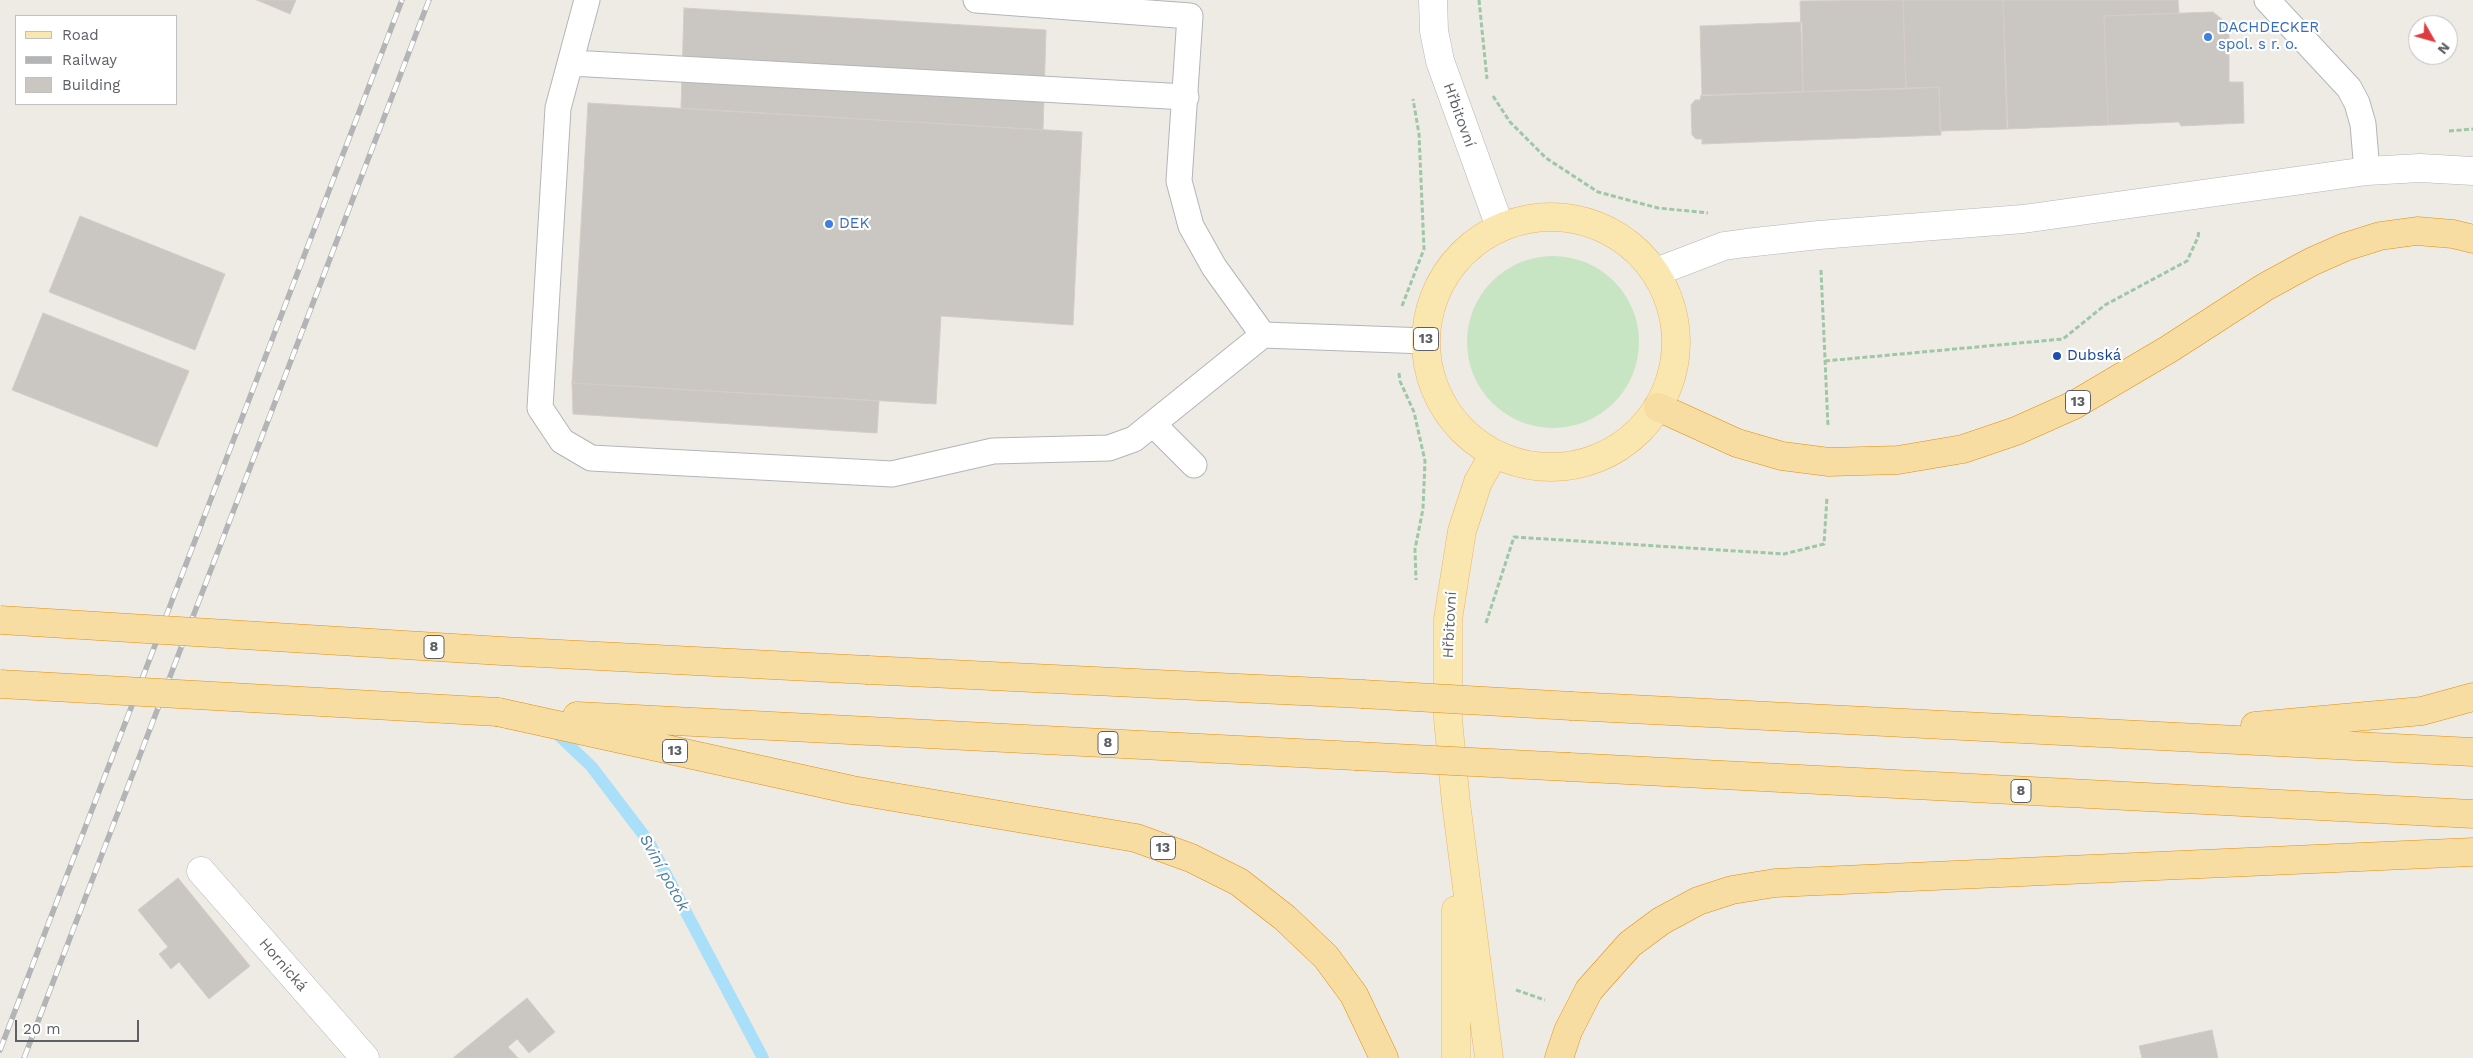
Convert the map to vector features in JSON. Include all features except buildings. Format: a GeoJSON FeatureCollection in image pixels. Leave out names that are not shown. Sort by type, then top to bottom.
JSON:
{"type":"FeatureCollection","features":[{"type":"Feature","properties":{"kind":"highway","name":"13"},"geometry":{"type":"LineString","coordinates":[[1658,407],[1737,443],[1782,456],[1829,462],[1898,460],[1963,449],[2016,431],[2074,404],[2169,349],[2265,287],[2345,247],[2380,236],[2417,231],[2453,234],[2473,239]]}},
{"type":"Feature","properties":{"kind":"highway","name":"8"},"geometry":{"type":"LineString","coordinates":[[0,620],[502,651],[2473,752]]}},
{"type":"Feature","properties":{"kind":"highway","name":"8"},"geometry":{"type":"LineString","coordinates":[[0,684],[498,712],[2473,814]]}},
{"type":"Feature","properties":{"kind":"highway"},"geometry":{"type":"LineString","coordinates":[[2145,735],[2394,715],[2422,711],[2473,697]]}},
{"type":"Feature","properties":{"kind":"highway","name":"13"},"geometry":{"type":"LineString","coordinates":[[498,712],[852,790],[1136,838],[1191,858],[1239,882],[1285,918],[1326,957],[1354,995],[1384,1058]]}},
{"type":"Feature","properties":{"kind":"highway"},"geometry":{"type":"LineString","coordinates":[[1559,1058],[1578,1011],[1589,990],[1630,944],[1661,921],[1698,901],[1732,890],[1775,883],[2473,852]]}},
{"type":"Feature","properties":{"kind":"main road"},"geometry":{"type":"LineString","coordinates":[[1500,227],[1525,219],[1544,217],[1564,217],[1588,222],[1611,232],[1629,244],[1656,272],[1672,311],[1676,334],[1672,374],[1658,407]]}},
{"type":"Feature","properties":{"kind":"main road","name":"13"},"geometry":{"type":"LineString","coordinates":[[1500,227],[1464,252],[1450,268],[1432,303],[1426,341],[1432,382],[1442,405],[1455,423],[1473,440],[1494,454],[1509,460],[1538,467],[1559,468],[1598,459],[1619,447],[1637,433],[1658,407]]}},
{"type":"Feature","properties":{"kind":"main road","name":"Hřbitovní"},"geometry":{"type":"LineString","coordinates":[[1489,1058],[1456,804],[1448,719],[1448,619],[1462,531],[1478,482],[1494,454]]}},
{"type":"Feature","properties":{"kind":"main road","name":"Hřbitovní"},"geometry":{"type":"LineString","coordinates":[[1456,804],[1456,1058]]}},
{"type":"Feature","properties":{"kind":"street","name":"Hřbitovní"},"geometry":{"type":"LineString","coordinates":[[1433,0],[1434,31],[1440,61],[1500,227]]}},
{"type":"Feature","properties":{"kind":"street"},"geometry":{"type":"LineString","coordinates":[[1656,272],[1724,246],[1819,235],[2024,219],[2367,171],[2420,168],[2473,171]]}},
{"type":"Feature","properties":{"kind":"street","name":"Hornická"},"geometry":{"type":"LineString","coordinates":[[201,871],[365,1058]]}},
{"type":"Feature","properties":{"kind":"lane"},"geometry":{"type":"LineString","coordinates":[[587,0],[558,108],[540,408],[562,441],[591,458],[892,474],[993,451],[1109,448],[1144,432],[1263,336],[1426,341]]}},
{"type":"Feature","properties":{"kind":"lane"},"geometry":{"type":"LineString","coordinates":[[976,0],[1194,8],[1179,181],[1191,226],[1214,267],[1263,336]]}},
{"type":"Feature","properties":{"kind":"lane"},"geometry":{"type":"LineString","coordinates":[[2266,0],[2349,88],[2357,103],[2363,124],[2367,171]]}},
{"type":"Feature","properties":{"kind":"lane"},"geometry":{"type":"LineString","coordinates":[[571,63],[1186,97]]}},
{"type":"Feature","properties":{"kind":"lane"},"geometry":{"type":"LineString","coordinates":[[1144,432],[1194,465]]}},
{"type":"Feature","properties":{"kind":"path"},"geometry":{"type":"LineString","coordinates":[[1479,0],[1488,88],[1510,122],[1546,158],[1598,192],[1658,208],[1716,212]]}},
{"type":"Feature","properties":{"kind":"path"},"geometry":{"type":"LineString","coordinates":[[1413,96],[1419,134],[1424,249],[1396,321],[1396,341],[1400,381],[1414,412],[1425,461],[1423,509],[1415,549],[1416,588]]}},
{"type":"Feature","properties":{"kind":"path"},"geometry":{"type":"LineString","coordinates":[[2447,132],[2473,129]]}},
{"type":"Feature","properties":{"kind":"path"},"geometry":{"type":"LineString","coordinates":[[1485,627],[1514,537],[1784,554],[1824,544],[1829,462],[1819,235]]}},
{"type":"Feature","properties":{"kind":"path"},"geometry":{"type":"LineString","coordinates":[[1825,361],[2063,339],[2105,305],[2187,261]]}},
{"type":"Feature","properties":{"kind":"path"},"geometry":{"type":"LineString","coordinates":[[1515,989],[1578,1011]]}},
{"type":"Feature","properties":{"kind":"green space"},"geometry":{"type":"Polygon","coordinates":[[[1553,256],[1570,258],[1586,263],[1614,281],[1632,309],[1637,325],[1639,342],[1637,359],[1632,375],[1614,403],[1586,421],[1570,426],[1553,428],[1536,426],[1520,421],[1492,403],[1474,375],[1469,359],[1467,342],[1469,325],[1474,309],[1492,281],[1520,263],[1536,258],[1553,256]]]}},
{"type":"Feature","properties":{"kind":"waterway","name":"Sviní potok"},"geometry":{"type":"LineString","coordinates":[[553,730],[591,766],[649,842],[763,1058]]}},
{"type":"Feature","properties":{"kind":"railway"},"geometry":{"type":"LineString","coordinates":[[0,1050],[402,0]]}},
{"type":"Feature","properties":{"kind":"railway"},"geometry":{"type":"LineString","coordinates":[[24,1058],[429,0]]}},
{"type":"Feature","properties":{"kind":"place","name":"DACHDECKER spol. s r. o."},"geometry":{"type":"Point","coordinates":[2208,37]}},
{"type":"Feature","properties":{"kind":"place","name":"DEK"},"geometry":{"type":"Point","coordinates":[829,224]}},
{"type":"Feature","properties":{"kind":"place","name":"Dubská"},"geometry":{"type":"Point","coordinates":[2057,356]}}]}
